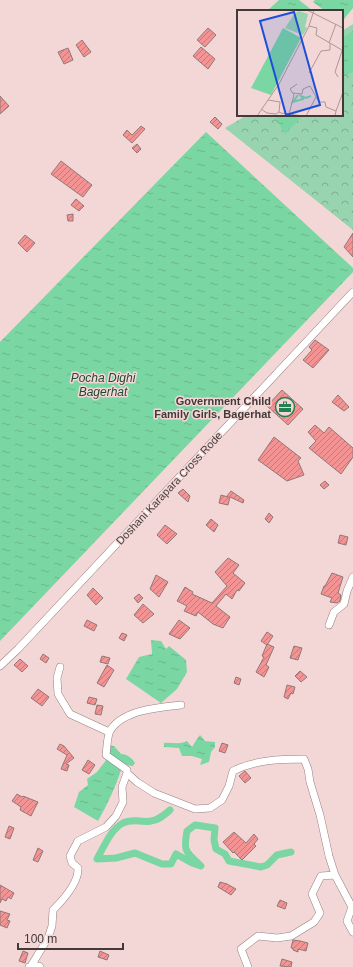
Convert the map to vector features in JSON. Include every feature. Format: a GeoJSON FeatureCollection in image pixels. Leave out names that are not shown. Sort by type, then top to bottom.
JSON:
{"type":"FeatureCollection","features":[{"type":"Feature","properties":{"kind":"street","name":"Doshani Karapara Cross Rode"},"geometry":{"type":"LineString","coordinates":[[0,666],[18,649],[353,292]]}},
{"type":"Feature","properties":{"kind":"street"},"geometry":{"type":"LineString","coordinates":[[329,625],[334,612],[344,604],[347,591],[353,578]]}},
{"type":"Feature","properties":{"kind":"street"},"geometry":{"type":"LineString","coordinates":[[60,667],[57,678],[58,694],[70,714],[109,732]]}},
{"type":"Feature","properties":{"kind":"street"},"geometry":{"type":"LineString","coordinates":[[181,705],[132,714],[116,723],[109,732],[106,755],[122,766],[137,782],[154,793],[195,809],[210,808],[222,800],[229,786],[233,771],[245,765],[282,759],[304,759],[308,769],[310,782],[320,814],[329,856],[335,875],[352,907],[347,922],[353,932]]}},
{"type":"Feature","properties":{"kind":"street"},"geometry":{"type":"LineString","coordinates":[[30,967],[48,938],[52,926],[53,910],[66,897],[79,875],[78,868],[72,863],[70,856],[78,841],[106,827],[116,816],[123,802],[122,787],[127,773]]}},
{"type":"Feature","properties":{"kind":"street"},"geometry":{"type":"LineString","coordinates":[[248,967],[241,949],[258,936],[277,938],[291,936],[314,922],[320,913],[312,894],[321,876],[335,875]]}},
{"type":"Feature","properties":{"kind":"street"},"geometry":{"type":"LineString","coordinates":[[30,967],[40,967]]}},
{"type":"Feature","properties":{"kind":"green space"},"geometry":{"type":"Polygon","coordinates":[[[353,24],[353,230],[225,128],[245,116],[343,116],[343,30],[353,24]]]}},
{"type":"Feature","properties":{"kind":"water"},"geometry":{"type":"Polygon","coordinates":[[[279,0],[299,0],[312,10],[268,10],[279,0]]]}},
{"type":"Feature","properties":{"kind":"water"},"geometry":{"type":"Polygon","coordinates":[[[315,0],[353,0],[353,8],[344,19],[343,10],[324,10],[313,2],[315,0]]]}},
{"type":"Feature","properties":{"kind":"water"},"geometry":{"type":"Polygon","coordinates":[[[353,31],[353,72],[343,76],[343,37],[353,31]]]}},
{"type":"Feature","properties":{"kind":"water"},"geometry":{"type":"Polygon","coordinates":[[[275,116],[302,116],[285,134],[275,116]]]}},
{"type":"Feature","properties":{"kind":"water","name":"Pocha Dighi Bagerhat"},"geometry":{"type":"Polygon","coordinates":[[[206,132],[353,268],[353,272],[0,641],[0,342],[206,132]]]}},
{"type":"Feature","properties":{"kind":"water"},"geometry":{"type":"Polygon","coordinates":[[[151,640],[161,641],[166,649],[169,646],[186,660],[187,672],[177,689],[161,703],[126,679],[139,657],[152,654],[151,640]]]}},
{"type":"Feature","properties":{"kind":"water"},"geometry":{"type":"Polygon","coordinates":[[[200,735],[205,741],[215,742],[215,747],[211,752],[209,762],[200,765],[202,759],[192,756],[182,756],[179,748],[164,747],[164,743],[178,743],[187,741],[192,747],[200,735]]]}},
{"type":"Feature","properties":{"kind":"water"},"geometry":{"type":"Polygon","coordinates":[[[111,745],[114,746],[121,754],[131,758],[135,763],[133,766],[123,763],[109,753],[111,745]]]}},
{"type":"Feature","properties":{"kind":"water"},"geometry":{"type":"Polygon","coordinates":[[[107,759],[122,767],[112,794],[98,821],[74,807],[79,792],[88,785],[87,779],[97,772],[107,759]]]}},
{"type":"Feature","properties":{"kind":"building"},"geometry":{"type":"Polygon","coordinates":[[[208,28],[216,35],[205,47],[197,40],[208,28]]]}},
{"type":"Feature","properties":{"kind":"building"},"geometry":{"type":"Polygon","coordinates":[[[82,40],[91,52],[84,57],[76,45],[82,40]]]}},
{"type":"Feature","properties":{"kind":"building"},"geometry":{"type":"Polygon","coordinates":[[[201,47],[215,59],[208,69],[193,56],[201,47]]]}},
{"type":"Feature","properties":{"kind":"building"},"geometry":{"type":"Polygon","coordinates":[[[68,48],[73,60],[64,64],[58,52],[68,48]]]}},
{"type":"Feature","properties":{"kind":"building"},"geometry":{"type":"Polygon","coordinates":[[[0,96],[9,106],[0,114],[0,96]]]}},
{"type":"Feature","properties":{"kind":"building"},"geometry":{"type":"Polygon","coordinates":[[[215,117],[222,124],[218,129],[210,122],[215,117]]]}},
{"type":"Feature","properties":{"kind":"building"},"geometry":{"type":"Polygon","coordinates":[[[141,126],[145,129],[132,143],[123,135],[127,130],[132,135],[141,126]]]}},
{"type":"Feature","properties":{"kind":"building"},"geometry":{"type":"Polygon","coordinates":[[[137,144],[141,149],[137,153],[132,148],[137,144]]]}},
{"type":"Feature","properties":{"kind":"building"},"geometry":{"type":"Polygon","coordinates":[[[61,161],[92,185],[83,197],[51,174],[61,161]]]}},
{"type":"Feature","properties":{"kind":"building"},"geometry":{"type":"Polygon","coordinates":[[[76,199],[84,206],[79,211],[71,205],[76,199]]]}},
{"type":"Feature","properties":{"kind":"building"},"geometry":{"type":"Polygon","coordinates":[[[73,214],[73,221],[68,221],[67,215],[73,214]]]}},
{"type":"Feature","properties":{"kind":"building"},"geometry":{"type":"Polygon","coordinates":[[[353,233],[353,257],[344,247],[353,233]]]}},
{"type":"Feature","properties":{"kind":"building"},"geometry":{"type":"Polygon","coordinates":[[[25,235],[35,243],[27,252],[18,243],[25,235]]]}},
{"type":"Feature","properties":{"kind":"building"},"geometry":{"type":"Polygon","coordinates":[[[315,340],[329,350],[313,368],[303,360],[312,350],[309,347],[315,340]]]}},
{"type":"Feature","properties":{"kind":"building","name":"Government Child Family Girls, Bagerhat"},"geometry":{"type":"Polygon","coordinates":[[[282,390],[303,409],[288,425],[267,406],[282,390]]]}},
{"type":"Feature","properties":{"kind":"building"},"geometry":{"type":"Polygon","coordinates":[[[338,395],[349,407],[344,411],[332,402],[338,395]]]}},
{"type":"Feature","properties":{"kind":"building"},"geometry":{"type":"Polygon","coordinates":[[[315,425],[324,433],[329,427],[353,448],[353,457],[341,474],[309,448],[316,441],[308,432],[315,425]]]}},
{"type":"Feature","properties":{"kind":"building"},"geometry":{"type":"Polygon","coordinates":[[[274,437],[301,458],[298,461],[304,475],[287,481],[258,460],[274,437]]]}},
{"type":"Feature","properties":{"kind":"building"},"geometry":{"type":"Polygon","coordinates":[[[325,481],[329,485],[324,489],[320,485],[325,481]]]}},
{"type":"Feature","properties":{"kind":"building"},"geometry":{"type":"Polygon","coordinates":[[[183,489],[190,496],[188,502],[178,493],[183,489]]]}},
{"type":"Feature","properties":{"kind":"building"},"geometry":{"type":"Polygon","coordinates":[[[231,491],[244,500],[243,503],[230,497],[228,505],[219,503],[221,495],[228,497],[227,496],[231,491]]]}},
{"type":"Feature","properties":{"kind":"building"},"geometry":{"type":"Polygon","coordinates":[[[269,513],[273,517],[269,523],[265,519],[269,513]]]}},
{"type":"Feature","properties":{"kind":"building"},"geometry":{"type":"Polygon","coordinates":[[[211,519],[218,525],[214,532],[206,525],[211,519]]]}},
{"type":"Feature","properties":{"kind":"building"},"geometry":{"type":"Polygon","coordinates":[[[165,525],[177,534],[167,544],[157,535],[165,525]]]}},
{"type":"Feature","properties":{"kind":"building"},"geometry":{"type":"Polygon","coordinates":[[[340,535],[348,537],[346,545],[338,543],[340,535]]]}},
{"type":"Feature","properties":{"kind":"building"},"geometry":{"type":"Polygon","coordinates":[[[228,558],[239,565],[233,573],[245,583],[239,591],[237,590],[232,599],[226,594],[216,606],[230,617],[223,628],[213,624],[198,612],[196,616],[184,611],[187,606],[177,601],[185,587],[193,592],[192,594],[212,603],[227,586],[215,572],[228,558]]]}},
{"type":"Feature","properties":{"kind":"building"},"geometry":{"type":"Polygon","coordinates":[[[332,573],[343,577],[338,593],[341,595],[340,601],[337,603],[330,602],[332,598],[321,594],[332,573]]]}},
{"type":"Feature","properties":{"kind":"building"},"geometry":{"type":"Polygon","coordinates":[[[156,575],[168,582],[159,597],[150,589],[156,575]]]}},
{"type":"Feature","properties":{"kind":"building"},"geometry":{"type":"Polygon","coordinates":[[[93,588],[103,598],[96,605],[87,595],[93,588]]]}},
{"type":"Feature","properties":{"kind":"building"},"geometry":{"type":"Polygon","coordinates":[[[139,594],[143,598],[138,603],[134,598],[139,594]]]}},
{"type":"Feature","properties":{"kind":"building"},"geometry":{"type":"Polygon","coordinates":[[[143,604],[154,614],[143,623],[134,615],[143,604]]]}},
{"type":"Feature","properties":{"kind":"building"},"geometry":{"type":"Polygon","coordinates":[[[87,620],[97,625],[94,631],[84,626],[87,620]]]}},
{"type":"Feature","properties":{"kind":"building"},"geometry":{"type":"Polygon","coordinates":[[[179,620],[190,628],[180,639],[169,634],[179,620]]]}},
{"type":"Feature","properties":{"kind":"building"},"geometry":{"type":"Polygon","coordinates":[[[267,632],[273,636],[267,645],[261,641],[267,632]]]}},
{"type":"Feature","properties":{"kind":"building"},"geometry":{"type":"Polygon","coordinates":[[[122,633],[127,635],[124,641],[119,638],[122,633]]]}},
{"type":"Feature","properties":{"kind":"building"},"geometry":{"type":"Polygon","coordinates":[[[267,644],[274,647],[266,665],[269,667],[264,677],[256,672],[264,657],[262,656],[267,644]]]}},
{"type":"Feature","properties":{"kind":"building"},"geometry":{"type":"Polygon","coordinates":[[[294,646],[302,648],[298,660],[290,658],[294,646]]]}},
{"type":"Feature","properties":{"kind":"building"},"geometry":{"type":"Polygon","coordinates":[[[43,654],[49,658],[46,663],[40,659],[43,654]]]}},
{"type":"Feature","properties":{"kind":"building"},"geometry":{"type":"Polygon","coordinates":[[[102,656],[110,658],[108,664],[100,662],[102,656]]]}},
{"type":"Feature","properties":{"kind":"building"},"geometry":{"type":"Polygon","coordinates":[[[20,659],[28,666],[22,672],[14,665],[20,659]]]}},
{"type":"Feature","properties":{"kind":"building"},"geometry":{"type":"Polygon","coordinates":[[[107,665],[114,670],[104,687],[97,683],[107,665]]]}},
{"type":"Feature","properties":{"kind":"building"},"geometry":{"type":"Polygon","coordinates":[[[300,671],[307,677],[301,682],[295,676],[300,671]]]}},
{"type":"Feature","properties":{"kind":"building"},"geometry":{"type":"Polygon","coordinates":[[[236,677],[241,679],[239,685],[234,683],[236,677]]]}},
{"type":"Feature","properties":{"kind":"building"},"geometry":{"type":"Polygon","coordinates":[[[287,685],[295,687],[293,694],[291,693],[288,699],[284,697],[287,685]]]}},
{"type":"Feature","properties":{"kind":"building"},"geometry":{"type":"Polygon","coordinates":[[[38,689],[49,697],[42,706],[31,698],[38,689]]]}},
{"type":"Feature","properties":{"kind":"building"},"geometry":{"type":"Polygon","coordinates":[[[89,697],[97,699],[95,705],[87,703],[89,697]]]}},
{"type":"Feature","properties":{"kind":"building"},"geometry":{"type":"Polygon","coordinates":[[[97,705],[103,706],[101,715],[95,714],[97,705]]]}},
{"type":"Feature","properties":{"kind":"building"},"geometry":{"type":"Polygon","coordinates":[[[222,743],[228,745],[225,753],[219,751],[222,743]]]}},
{"type":"Feature","properties":{"kind":"building"},"geometry":{"type":"Polygon","coordinates":[[[60,744],[64,746],[74,758],[66,764],[69,765],[67,771],[61,769],[67,755],[57,749],[60,744]]]}},
{"type":"Feature","properties":{"kind":"building"},"geometry":{"type":"Polygon","coordinates":[[[88,760],[95,765],[89,774],[82,770],[88,760]]]}},
{"type":"Feature","properties":{"kind":"building"},"geometry":{"type":"Polygon","coordinates":[[[245,771],[251,778],[245,783],[239,776],[245,771]]]}},
{"type":"Feature","properties":{"kind":"building"},"geometry":{"type":"Polygon","coordinates":[[[17,794],[38,802],[31,816],[20,810],[21,807],[12,801],[17,794]]]}},
{"type":"Feature","properties":{"kind":"building"},"geometry":{"type":"Polygon","coordinates":[[[9,826],[14,828],[10,839],[5,837],[9,826]]]}},
{"type":"Feature","properties":{"kind":"building"},"geometry":{"type":"Polygon","coordinates":[[[234,832],[246,843],[254,834],[258,839],[254,844],[256,846],[242,860],[223,842],[234,832]]]}},
{"type":"Feature","properties":{"kind":"building"},"geometry":{"type":"Polygon","coordinates":[[[38,848],[43,851],[38,862],[33,860],[38,848]]]}},
{"type":"Feature","properties":{"kind":"building"},"geometry":{"type":"Polygon","coordinates":[[[220,882],[236,889],[231,895],[218,887],[220,882]]]}},
{"type":"Feature","properties":{"kind":"building"},"geometry":{"type":"Polygon","coordinates":[[[0,885],[14,893],[11,899],[8,897],[6,901],[2,899],[0,903],[0,885]]]}},
{"type":"Feature","properties":{"kind":"building"},"geometry":{"type":"Polygon","coordinates":[[[280,900],[287,903],[285,909],[277,906],[280,900]]]}},
{"type":"Feature","properties":{"kind":"building"},"geometry":{"type":"Polygon","coordinates":[[[0,911],[10,914],[7,920],[10,921],[7,928],[0,925],[0,911]]]}},
{"type":"Feature","properties":{"kind":"building"},"geometry":{"type":"Polygon","coordinates":[[[293,940],[308,943],[306,951],[298,949],[298,952],[293,950],[293,948],[291,948],[293,940]]]}},
{"type":"Feature","properties":{"kind":"building"},"geometry":{"type":"Polygon","coordinates":[[[23,951],[28,953],[25,963],[19,961],[23,951]]]}},
{"type":"Feature","properties":{"kind":"building"},"geometry":{"type":"Polygon","coordinates":[[[100,951],[109,955],[107,960],[98,957],[100,951]]]}},
{"type":"Feature","properties":{"kind":"building"},"geometry":{"type":"Polygon","coordinates":[[[282,959],[292,962],[291,967],[280,966],[282,959]]]}},
{"type":"Feature","properties":{"kind":"waterway"},"geometry":{"type":"LineString","coordinates":[[170,810],[156,820],[130,821],[118,826],[111,834],[97,859],[116,858],[135,853],[162,864],[171,864],[176,854],[201,866],[189,854],[185,843],[187,831],[195,825],[215,828],[214,840],[216,849],[225,854],[229,861],[261,867],[267,865],[277,855],[291,852]]}},
{"type":"Feature","properties":{"kind":"place","name":"Government Child Family Girls, Bagerhat"},"geometry":{"type":"Point","coordinates":[285,407]}}]}
